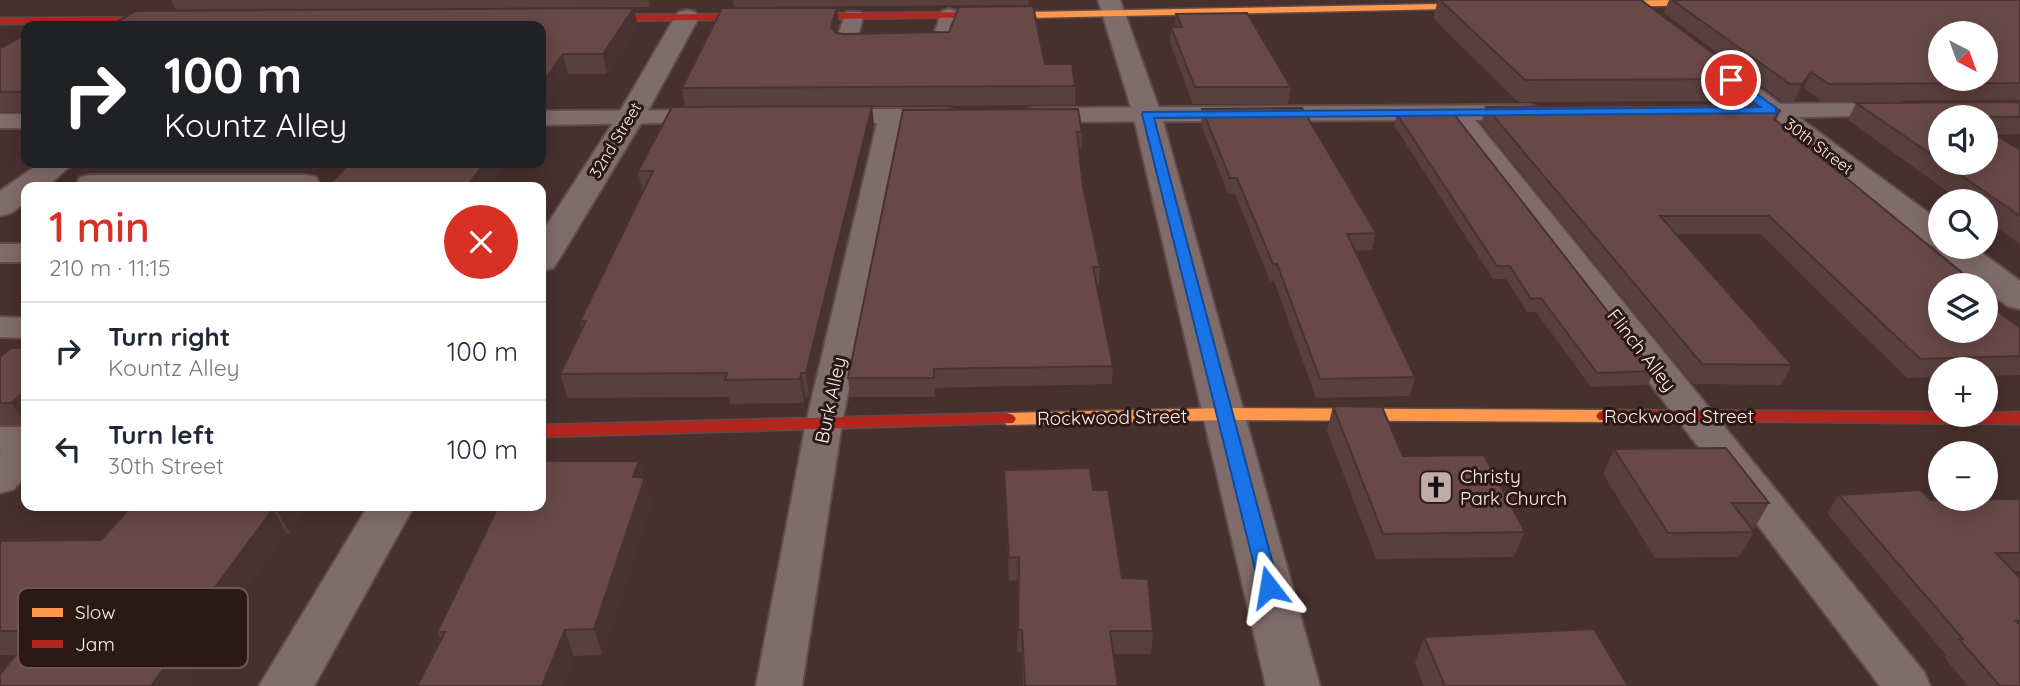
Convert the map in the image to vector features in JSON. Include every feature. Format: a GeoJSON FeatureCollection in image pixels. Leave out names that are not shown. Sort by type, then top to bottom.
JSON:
{"type":"FeatureCollection","features":[{"type":"Feature","properties":{"kind":"main road"},"geometry":{"type":"LineString","coordinates":[[1576,5],[1737,2]]}},
{"type":"Feature","properties":{"kind":"main road"},"geometry":{"type":"LineString","coordinates":[[564,18],[949,15],[1111,7],[1508,6]]}},
{"type":"Feature","properties":{"kind":"main road"},"geometry":{"type":"LineString","coordinates":[[0,21],[183,20]]}},
{"type":"Feature","properties":{"kind":"main road","name":"Rockwood Street"},"geometry":{"type":"LineString","coordinates":[[546,430],[1226,414],[2020,418]]}},
{"type":"Feature","properties":{"kind":"street","name":"30th Street"},"geometry":{"type":"LineString","coordinates":[[1631,4],[1928,228]]}},
{"type":"Feature","properties":{"kind":"street"},"geometry":{"type":"LineString","coordinates":[[1111,7],[1147,114],[1226,414],[1293,686]]}},
{"type":"Feature","properties":{"kind":"street","name":"32nd Street"},"geometry":{"type":"LineString","coordinates":[[546,253],[630,118],[687,17]]}},
{"type":"Feature","properties":{"kind":"street"},"geometry":{"type":"LineString","coordinates":[[33,182],[52,168]]}},
{"type":"Feature","properties":{"kind":"street"},"geometry":{"type":"LineString","coordinates":[[0,206],[21,191]]}},
{"type":"Feature","properties":{"kind":"street"},"geometry":{"type":"LineString","coordinates":[[1968,259],[2020,298]]}},
{"type":"Feature","properties":{"kind":"street"},"geometry":{"type":"LineString","coordinates":[[0,441],[21,440]]}},
{"type":"Feature","properties":{"kind":"street"},"geometry":{"type":"LineString","coordinates":[[286,686],[388,511]]}},
{"type":"Feature","properties":{"kind":"lane"},"geometry":{"type":"LineString","coordinates":[[853,16],[846,44],[942,43],[949,15]]}},
{"type":"Feature","properties":{"kind":"lane"},"geometry":{"type":"LineString","coordinates":[[1717,111],[1923,110]]}},
{"type":"Feature","properties":{"kind":"lane"},"geometry":{"type":"LineString","coordinates":[[1012,115],[1553,112]]}},
{"type":"Feature","properties":{"kind":"lane","name":"Flinch Alley"},"geometry":{"type":"LineString","coordinates":[[1457,113],[1907,686]]}},
{"type":"Feature","properties":{"kind":"lane","name":"Burk Alley"},"geometry":{"type":"LineString","coordinates":[[779,686],[824,423],[891,116]]}},
{"type":"Feature","properties":{"kind":"lane"},"geometry":{"type":"LineString","coordinates":[[808,117],[972,116]]}},
{"type":"Feature","properties":{"kind":"lane"},"geometry":{"type":"LineString","coordinates":[[546,118],[740,117]]}},
{"type":"Feature","properties":{"kind":"lane"},"geometry":{"type":"LineString","coordinates":[[0,121],[21,121]]}},
{"type":"Feature","properties":{"kind":"lane"},"geometry":{"type":"LineString","coordinates":[[307,182],[322,168]]}},
{"type":"Feature","properties":{"kind":"lane"},"geometry":{"type":"LineString","coordinates":[[0,253],[21,253]]}},
{"type":"Feature","properties":{"kind":"lane"},"geometry":{"type":"LineString","coordinates":[[0,327],[21,328]]}},
{"type":"Feature","properties":{"kind":"lane"},"geometry":{"type":"LineString","coordinates":[[0,479],[21,458]]}},
{"type":"Feature","properties":{"kind":"building"},"geometry":{"type":"Polygon","coordinates":[[[1440,0],[1641,0],[1748,79],[1525,80],[1440,0]]]}},
{"type":"Feature","properties":{"kind":"building"},"geometry":{"type":"Polygon","coordinates":[[[1672,0],[2020,0],[2020,83],[1998,83],[1998,21],[1928,21],[1928,83],[1829,84],[1811,72],[1802,84],[1790,84],[1672,0]]]}},
{"type":"Feature","properties":{"kind":"building"},"geometry":{"type":"Polygon","coordinates":[[[1033,6],[1045,64],[1072,64],[1075,86],[682,88],[722,8],[837,8],[831,27],[836,33],[844,34],[949,32],[959,7],[1033,6]]]}},
{"type":"Feature","properties":{"kind":"building"},"geometry":{"type":"Polygon","coordinates":[[[634,8],[603,54],[563,54],[546,78],[546,21],[119,21],[136,11],[634,8]]]}},
{"type":"Feature","properties":{"kind":"building"},"geometry":{"type":"Polygon","coordinates":[[[1247,13],[1291,87],[1195,87],[1171,27],[1182,27],[1176,14],[1247,13]]]}},
{"type":"Feature","properties":{"kind":"building"},"geometry":{"type":"Polygon","coordinates":[[[21,37],[21,92],[0,92],[0,48],[21,37]]]}},
{"type":"Feature","properties":{"kind":"building"},"geometry":{"type":"Polygon","coordinates":[[[2020,102],[2020,117],[1998,117],[1998,105],[1928,105],[1928,152],[1856,103],[2020,102]]]}},
{"type":"Feature","properties":{"kind":"building"},"geometry":{"type":"Polygon","coordinates":[[[1771,104],[1780,111],[1774,119],[1928,245],[1928,259],[1945,259],[1962,273],[1928,273],[1928,343],[1998,343],[1998,311],[2020,328],[2020,356],[1920,359],[1769,216],[1660,216],[1792,365],[1702,364],[1486,107],[1771,104]]]}},
{"type":"Feature","properties":{"kind":"building"},"geometry":{"type":"Polygon","coordinates":[[[872,106],[806,373],[801,373],[800,379],[725,380],[727,373],[560,374],[586,321],[580,321],[653,171],[638,171],[672,107],[872,106]]]}},
{"type":"Feature","properties":{"kind":"building"},"geometry":{"type":"Polygon","coordinates":[[[1302,108],[1376,233],[1347,234],[1415,377],[1320,379],[1277,264],[1273,264],[1237,178],[1230,178],[1202,109],[1302,108]]]}},
{"type":"Feature","properties":{"kind":"building"},"geometry":{"type":"Polygon","coordinates":[[[1078,109],[1082,132],[1077,132],[1083,187],[1100,267],[1093,267],[1113,366],[934,369],[934,378],[848,378],[903,110],[1078,109]]]}},
{"type":"Feature","properties":{"kind":"building"},"geometry":{"type":"Polygon","coordinates":[[[1453,113],[1654,371],[1597,373],[1541,298],[1531,299],[1510,266],[1497,266],[1397,114],[1453,113]]]}},
{"type":"Feature","properties":{"kind":"building"},"geometry":{"type":"Polygon","coordinates":[[[1998,136],[2020,150],[2020,216],[1998,201],[1998,189],[1981,189],[1960,175],[1998,175],[1998,136]]]}},
{"type":"Feature","properties":{"kind":"building"},"geometry":{"type":"Polygon","coordinates":[[[345,168],[481,168],[470,182],[332,182],[345,168]]]}},
{"type":"Feature","properties":{"kind":"building"},"geometry":{"type":"Polygon","coordinates":[[[11,348],[21,348],[21,394],[11,403],[0,403],[0,357],[11,348]]]}},
{"type":"Feature","properties":{"kind":"building"},"geometry":{"type":"Polygon","coordinates":[[[1333,406],[1382,407],[1403,456],[1484,455],[1525,532],[1383,534],[1333,406]]]}},
{"type":"Feature","properties":{"kind":"building"},"geometry":{"type":"Polygon","coordinates":[[[1726,448],[1769,503],[1732,503],[1754,532],[1668,533],[1614,449],[1726,448]]]}},
{"type":"Feature","properties":{"kind":"building"},"geometry":{"type":"Polygon","coordinates":[[[546,461],[639,461],[633,477],[645,477],[594,629],[565,630],[542,686],[417,686],[445,632],[437,632],[496,511],[546,511],[546,461]]]}},
{"type":"Feature","properties":{"kind":"building"},"geometry":{"type":"Polygon","coordinates":[[[1090,468],[1093,490],[1108,490],[1122,578],[1148,579],[1153,631],[1110,631],[1118,686],[1025,686],[1022,630],[1018,630],[1019,557],[1009,558],[1004,470],[1090,468]]]}},
{"type":"Feature","properties":{"kind":"building"},"geometry":{"type":"Polygon","coordinates":[[[1921,490],[1928,497],[1928,511],[1998,511],[1998,499],[2020,499],[2020,553],[1996,553],[2020,578],[2020,621],[2016,621],[2020,625],[2020,686],[2000,686],[1839,495],[1921,490]]]}},
{"type":"Feature","properties":{"kind":"building"},"geometry":{"type":"Polygon","coordinates":[[[127,511],[272,511],[215,588],[18,588],[18,631],[0,631],[0,541],[101,540],[127,511]]]}},
{"type":"Feature","properties":{"kind":"building"},"geometry":{"type":"Polygon","coordinates":[[[1594,629],[1628,686],[1445,686],[1424,637],[1594,629]]]}},
{"type":"Feature","properties":{"kind":"building"},"geometry":{"type":"Polygon","coordinates":[[[18,652],[18,668],[164,668],[151,686],[0,686],[0,674],[18,652]]]}},
{"type":"Feature","properties":{"kind":"traffic: slow"},"geometry":{"type":"LineString","coordinates":[[1594,4],[1720,2]]}},
{"type":"Feature","properties":{"kind":"traffic: slow"},"geometry":{"type":"LineString","coordinates":[[1027,15],[1489,6]]}},
{"type":"Feature","properties":{"kind":"traffic: slow"},"geometry":{"type":"LineString","coordinates":[[1007,419],[1226,414],[1605,416]]}},
{"type":"Feature","properties":{"kind":"traffic: jam"},"geometry":{"type":"LineString","coordinates":[[583,18],[1027,15]]}},
{"type":"Feature","properties":{"kind":"traffic: jam"},"geometry":{"type":"LineString","coordinates":[[0,21],[173,20]]}},
{"type":"Feature","properties":{"kind":"traffic: jam"},"geometry":{"type":"LineString","coordinates":[[1605,416],[2020,418]]}},
{"type":"Feature","properties":{"kind":"traffic: jam"},"geometry":{"type":"LineString","coordinates":[[546,431],[1007,419]]}},
{"type":"Feature","properties":{"kind":"place","name":"Christy Park Church"},"geometry":{"type":"Point","coordinates":[1436,487]}},
{"type":"Feature","properties":{"kind":"route"},"geometry":{"type":"LineString","coordinates":[[1269,587],[1147,114],[1772,110],[1731,80]]}}]}
